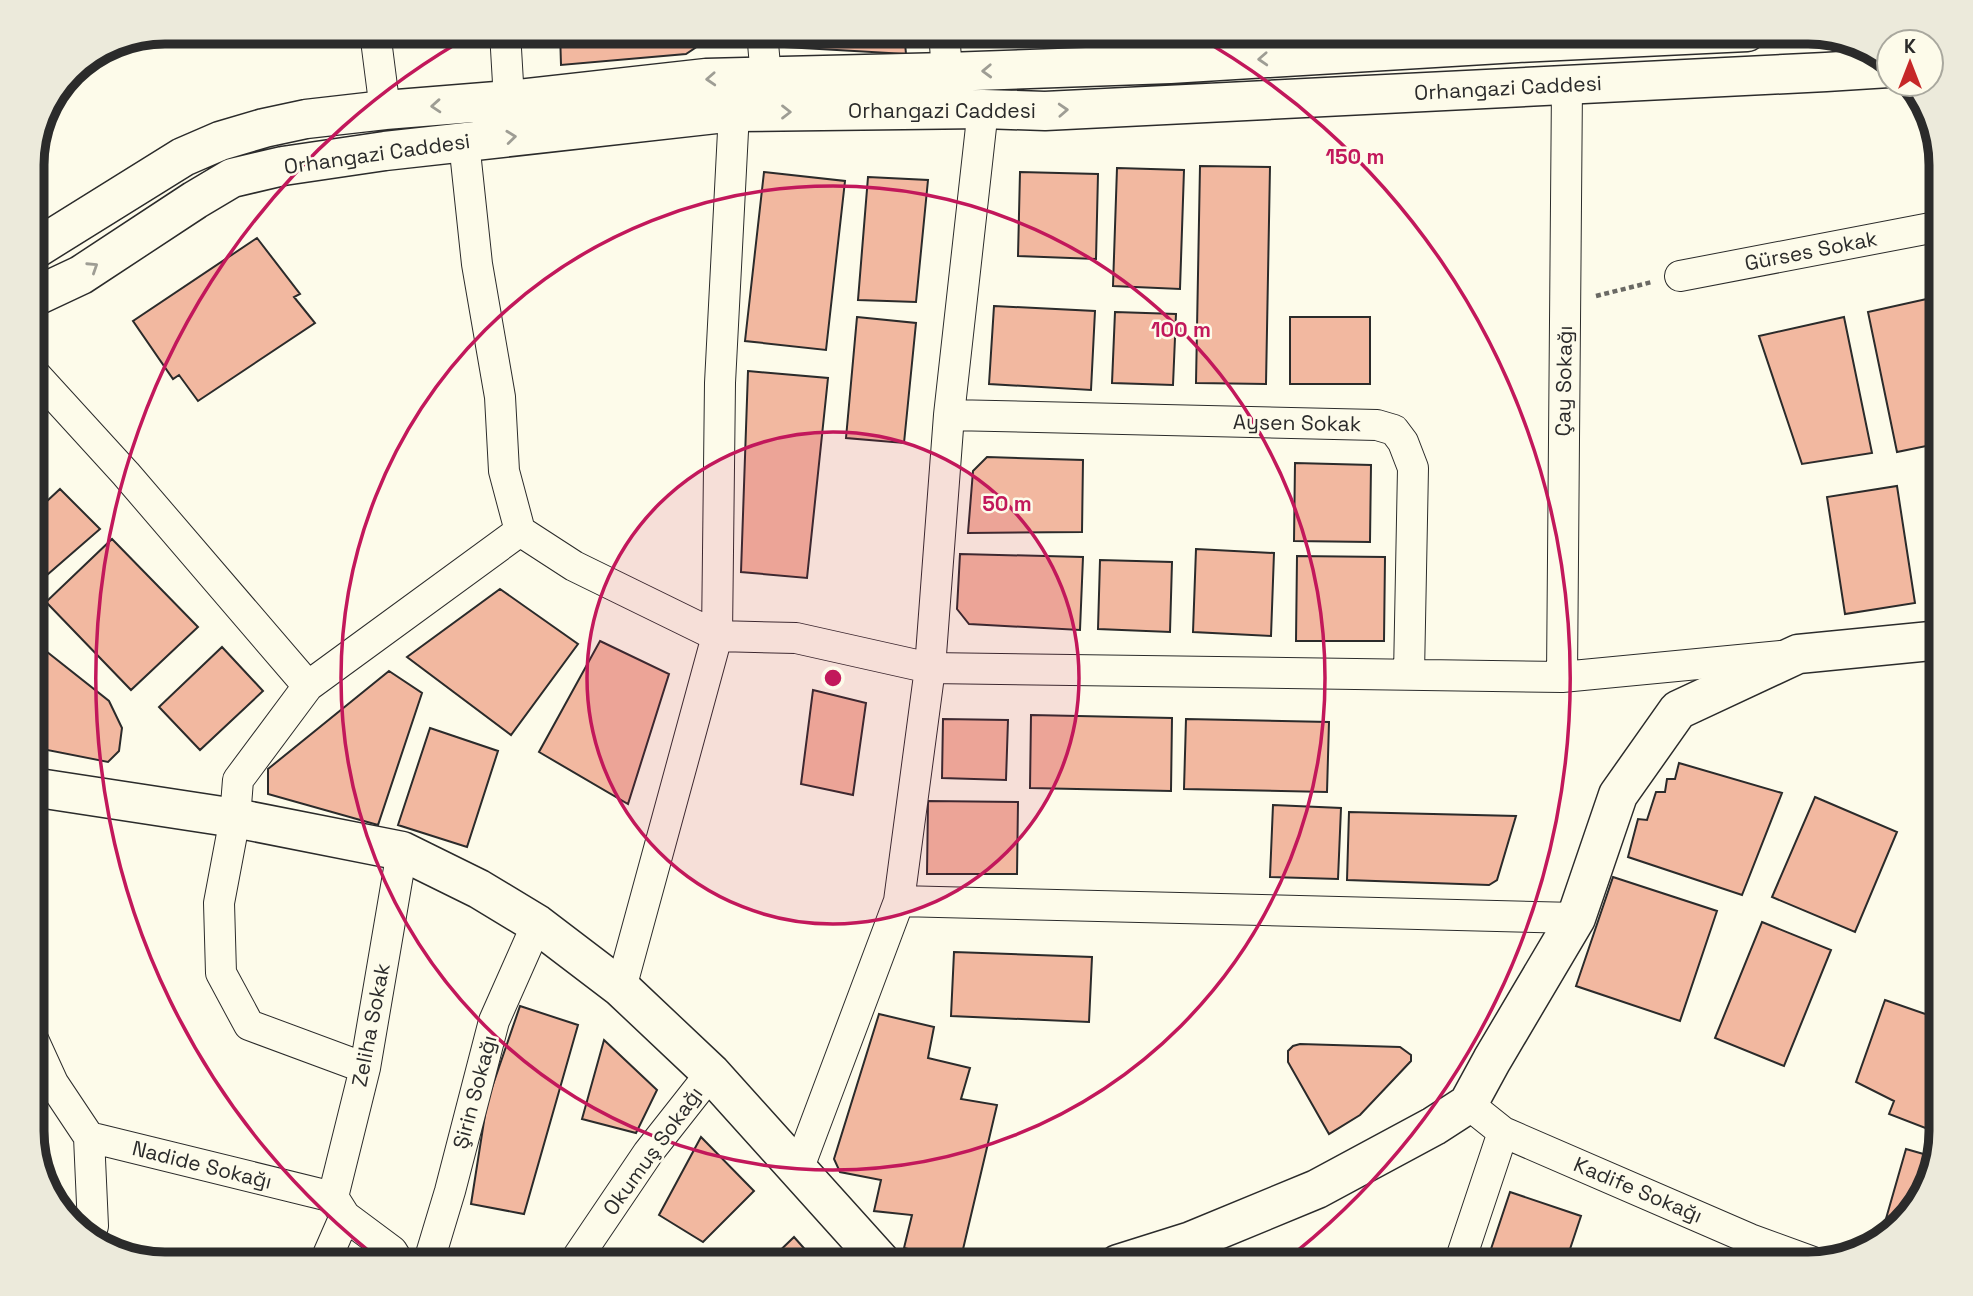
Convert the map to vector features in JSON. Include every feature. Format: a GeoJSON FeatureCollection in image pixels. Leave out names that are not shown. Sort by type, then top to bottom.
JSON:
{"type":"FeatureCollection","features":[{"type":"Feature","properties":{"kind":"main road","name":"Orhangazi Caddesi"},"geometry":{"type":"LineString","coordinates":[[44,244],[183,157],[220,141],[306,119],[706,78],[1156,64],[1342,44]]}},
{"type":"Feature","properties":{"kind":"main road","name":"Orhangazi Caddesi"},"geometry":{"type":"LineString","coordinates":[[44,292],[81,275],[232,178],[283,166],[464,142],[734,112],[983,109],[1045,111],[1875,69]]}},
{"type":"Feature","properties":{"kind":"main road"},"geometry":{"type":"LineString","coordinates":[[1158,1252],[1317,1189],[1434,1126],[1468,1104],[1576,918],[1618,795],[1678,710],[1798,654],[1929,641]]}},
{"type":"Feature","properties":{"kind":"main road"},"geometry":{"type":"LineString","coordinates":[[44,789],[235,817],[402,851],[480,888],[537,924],[621,988],[711,1073],[871,1252]]}},
{"type":"Feature","properties":{"kind":"street"},"geometry":{"type":"LineString","coordinates":[[377,44],[385,110]]}},
{"type":"Feature","properties":{"kind":"street"},"geometry":{"type":"LineString","coordinates":[[506,44],[509,100]]}},
{"type":"Feature","properties":{"kind":"street"},"geometry":{"type":"LineString","coordinates":[[763,44],[766,77]]}},
{"type":"Feature","properties":{"kind":"street"},"geometry":{"type":"LineString","coordinates":[[945,44],[947,72]]}},
{"type":"Feature","properties":{"kind":"street","name":"Çay Sokağı"},"geometry":{"type":"LineString","coordinates":[[1562,677],[1567,85]]}},
{"type":"Feature","properties":{"kind":"street"},"geometry":{"type":"LineString","coordinates":[[798,1170],[899,901],[930,668],[949,415],[983,109]]}},
{"type":"Feature","properties":{"kind":"street"},"geometry":{"type":"LineString","coordinates":[[621,988],[717,636],[720,383],[734,112]]}},
{"type":"Feature","properties":{"kind":"street"},"geometry":{"type":"LineString","coordinates":[[464,142],[477,264],[500,397],[504,471],[520,531],[574,566],[717,636],[796,638],[930,668],[1562,677],[1798,654]]}},
{"type":"Feature","properties":{"kind":"street","name":"Gürses Sokak"},"geometry":{"type":"LineString","coordinates":[[1681,276],[1929,228]]}},
{"type":"Feature","properties":{"kind":"street"},"geometry":{"type":"LineString","coordinates":[[44,384],[126,474],[309,686]]}},
{"type":"Feature","properties":{"kind":"street","name":"Aysen Sokak"},"geometry":{"type":"LineString","coordinates":[[949,415],[1377,425],[1394,430],[1403,442],[1413,468],[1409,674]]}},
{"type":"Feature","properties":{"kind":"street"},"geometry":{"type":"LineString","coordinates":[[365,1068],[249,1025],[221,973],[219,903],[239,780],[309,686],[520,531]]}},
{"type":"Feature","properties":{"kind":"street","name":"Zeliha Sokak"},"geometry":{"type":"LineString","coordinates":[[327,1252],[339,1206],[365,1068],[402,851]]}},
{"type":"Feature","properties":{"kind":"street"},"geometry":{"type":"LineString","coordinates":[[899,901],[1576,918]]}},
{"type":"Feature","properties":{"kind":"street","name":"Şirin Sokağı"},"geometry":{"type":"LineString","coordinates":[[432,1252],[494,1021],[537,924]]}},
{"type":"Feature","properties":{"kind":"street","name":"Okumuş Sokağı"},"geometry":{"type":"LineString","coordinates":[[582,1252],[648,1153],[711,1073]]}},
{"type":"Feature","properties":{"kind":"street"},"geometry":{"type":"LineString","coordinates":[[44,1087],[89,1137],[92,1228]]}},
{"type":"Feature","properties":{"kind":"street","name":"Kadife Sokağı"},"geometry":{"type":"LineString","coordinates":[[1468,1104],[1503,1132],[1745,1252]]}},
{"type":"Feature","properties":{"kind":"street"},"geometry":{"type":"LineString","coordinates":[[1463,1252],[1503,1132]]}},
{"type":"Feature","properties":{"kind":"street","name":"Nadide Sokağı"},"geometry":{"type":"LineString","coordinates":[[89,1137],[339,1206],[393,1252]]}},
{"type":"Feature","properties":{"kind":"path"},"geometry":{"type":"LineString","coordinates":[[1565,303],[1681,276]]}},
{"type":"Feature","properties":{"kind":"building"},"geometry":{"type":"Polygon","coordinates":[[[560,44],[701,44],[686,54],[561,65],[560,44]]]}},
{"type":"Feature","properties":{"kind":"building"},"geometry":{"type":"Polygon","coordinates":[[[785,44],[905,44],[906,54],[785,47],[785,44]]]}},
{"type":"Feature","properties":{"kind":"building"},"geometry":{"type":"Polygon","coordinates":[[[1200,166],[1270,167],[1266,384],[1196,383],[1200,166]]]}},
{"type":"Feature","properties":{"kind":"building"},"geometry":{"type":"Polygon","coordinates":[[[1117,168],[1184,170],[1180,289],[1113,286],[1117,168]]]}},
{"type":"Feature","properties":{"kind":"building"},"geometry":{"type":"Polygon","coordinates":[[[764,172],[845,181],[826,350],[745,341],[764,172]]]}},
{"type":"Feature","properties":{"kind":"building"},"geometry":{"type":"Polygon","coordinates":[[[1020,172],[1098,174],[1096,259],[1018,256],[1020,172]]]}},
{"type":"Feature","properties":{"kind":"building"},"geometry":{"type":"Polygon","coordinates":[[[868,177],[928,180],[916,302],[858,300],[868,177]]]}},
{"type":"Feature","properties":{"kind":"building"},"geometry":{"type":"Polygon","coordinates":[[[257,238],[300,294],[294,297],[315,323],[198,401],[179,375],[173,379],[133,321],[257,238]]]}},
{"type":"Feature","properties":{"kind":"building"},"geometry":{"type":"Polygon","coordinates":[[[1929,298],[1929,445],[1897,452],[1868,312],[1929,298]]]}},
{"type":"Feature","properties":{"kind":"building"},"geometry":{"type":"Polygon","coordinates":[[[994,306],[1095,311],[1091,390],[989,384],[994,306]]]}},
{"type":"Feature","properties":{"kind":"building"},"geometry":{"type":"Polygon","coordinates":[[[1115,312],[1176,314],[1173,385],[1112,383],[1115,312]]]}},
{"type":"Feature","properties":{"kind":"building"},"geometry":{"type":"Polygon","coordinates":[[[857,317],[916,323],[904,443],[846,438],[857,317]]]}},
{"type":"Feature","properties":{"kind":"building"},"geometry":{"type":"Polygon","coordinates":[[[1290,317],[1370,317],[1370,384],[1290,384],[1290,317]]]}},
{"type":"Feature","properties":{"kind":"building"},"geometry":{"type":"Polygon","coordinates":[[[1844,317],[1872,453],[1802,464],[1759,336],[1844,317]]]}},
{"type":"Feature","properties":{"kind":"building"},"geometry":{"type":"Polygon","coordinates":[[[748,371],[828,378],[807,578],[741,572],[748,371]]]}},
{"type":"Feature","properties":{"kind":"building"},"geometry":{"type":"Polygon","coordinates":[[[987,457],[1083,460],[1082,532],[968,533],[973,471],[987,457]]]}},
{"type":"Feature","properties":{"kind":"building"},"geometry":{"type":"Polygon","coordinates":[[[1295,463],[1371,465],[1370,542],[1294,541],[1295,463]]]}},
{"type":"Feature","properties":{"kind":"building"},"geometry":{"type":"Polygon","coordinates":[[[1897,486],[1915,603],[1845,614],[1827,497],[1897,486]]]}},
{"type":"Feature","properties":{"kind":"building"},"geometry":{"type":"Polygon","coordinates":[[[60,489],[100,529],[44,578],[44,504],[60,489]]]}},
{"type":"Feature","properties":{"kind":"building"},"geometry":{"type":"Polygon","coordinates":[[[112,539],[198,627],[131,690],[46,602],[112,539]]]}},
{"type":"Feature","properties":{"kind":"building"},"geometry":{"type":"Polygon","coordinates":[[[1196,549],[1274,553],[1271,636],[1193,632],[1196,549]]]}},
{"type":"Feature","properties":{"kind":"building"},"geometry":{"type":"Polygon","coordinates":[[[960,554],[1083,557],[1080,630],[969,624],[957,609],[960,554]]]}},
{"type":"Feature","properties":{"kind":"building"},"geometry":{"type":"Polygon","coordinates":[[[1297,556],[1385,557],[1384,641],[1296,641],[1297,556]]]}},
{"type":"Feature","properties":{"kind":"building"},"geometry":{"type":"Polygon","coordinates":[[[1100,560],[1172,562],[1170,632],[1098,629],[1100,560]]]}},
{"type":"Feature","properties":{"kind":"building"},"geometry":{"type":"Polygon","coordinates":[[[500,589],[578,644],[511,735],[407,657],[500,589]]]}},
{"type":"Feature","properties":{"kind":"building"},"geometry":{"type":"Polygon","coordinates":[[[600,641],[669,674],[628,804],[539,752],[600,641]]]}},
{"type":"Feature","properties":{"kind":"building"},"geometry":{"type":"Polygon","coordinates":[[[222,647],[263,691],[200,750],[159,707],[222,647]]]}},
{"type":"Feature","properties":{"kind":"building"},"geometry":{"type":"Polygon","coordinates":[[[44,650],[109,701],[122,728],[119,751],[108,762],[44,749],[44,650]]]}},
{"type":"Feature","properties":{"kind":"building"},"geometry":{"type":"Polygon","coordinates":[[[389,671],[422,693],[378,825],[268,794],[268,769],[389,671]]]}},
{"type":"Feature","properties":{"kind":"building"},"geometry":{"type":"Polygon","coordinates":[[[813,690],[866,703],[853,795],[801,784],[813,690]]]}},
{"type":"Feature","properties":{"kind":"building"},"geometry":{"type":"Polygon","coordinates":[[[1031,715],[1172,718],[1171,791],[1030,788],[1031,715]]]}},
{"type":"Feature","properties":{"kind":"building"},"geometry":{"type":"Polygon","coordinates":[[[943,719],[1008,720],[1006,780],[942,778],[943,719]]]}},
{"type":"Feature","properties":{"kind":"building"},"geometry":{"type":"Polygon","coordinates":[[[1186,719],[1329,722],[1327,792],[1184,789],[1186,719]]]}},
{"type":"Feature","properties":{"kind":"building"},"geometry":{"type":"Polygon","coordinates":[[[430,728],[498,751],[467,847],[398,825],[430,728]]]}},
{"type":"Feature","properties":{"kind":"building"},"geometry":{"type":"Polygon","coordinates":[[[1679,763],[1782,793],[1742,895],[1628,857],[1638,819],[1647,820],[1656,792],[1665,792],[1667,779],[1675,779],[1679,763]]]}},
{"type":"Feature","properties":{"kind":"building"},"geometry":{"type":"Polygon","coordinates":[[[1815,797],[1897,832],[1855,932],[1772,897],[1815,797]]]}},
{"type":"Feature","properties":{"kind":"building"},"geometry":{"type":"Polygon","coordinates":[[[928,801],[1018,802],[1017,874],[927,874],[928,801]]]}},
{"type":"Feature","properties":{"kind":"building"},"geometry":{"type":"Polygon","coordinates":[[[1273,805],[1341,808],[1338,879],[1270,877],[1273,805]]]}},
{"type":"Feature","properties":{"kind":"building"},"geometry":{"type":"Polygon","coordinates":[[[1349,812],[1516,816],[1497,880],[1489,885],[1347,880],[1349,812]]]}},
{"type":"Feature","properties":{"kind":"building"},"geometry":{"type":"Polygon","coordinates":[[[1613,877],[1717,911],[1680,1021],[1576,986],[1613,877]]]}},
{"type":"Feature","properties":{"kind":"building"},"geometry":{"type":"Polygon","coordinates":[[[1762,922],[1831,950],[1784,1066],[1715,1038],[1762,922]]]}},
{"type":"Feature","properties":{"kind":"building"},"geometry":{"type":"Polygon","coordinates":[[[954,952],[1092,957],[1089,1022],[951,1016],[954,952]]]}},
{"type":"Feature","properties":{"kind":"building"},"geometry":{"type":"Polygon","coordinates":[[[1885,1000],[1929,1015],[1929,1129],[1889,1114],[1894,1101],[1856,1082],[1885,1000]]]}},
{"type":"Feature","properties":{"kind":"building"},"geometry":{"type":"Polygon","coordinates":[[[520,1006],[578,1025],[524,1214],[471,1204],[487,1102],[520,1006]]]}},
{"type":"Feature","properties":{"kind":"building"},"geometry":{"type":"Polygon","coordinates":[[[879,1014],[934,1027],[928,1058],[970,1068],[961,1099],[997,1105],[962,1252],[920,1252],[904,1248],[912,1215],[874,1211],[881,1180],[840,1172],[834,1159],[879,1014]]]}},
{"type":"Feature","properties":{"kind":"building"},"geometry":{"type":"Polygon","coordinates":[[[604,1040],[657,1090],[636,1133],[582,1119],[604,1040]]]}},
{"type":"Feature","properties":{"kind":"building"},"geometry":{"type":"Polygon","coordinates":[[[1300,1044],[1400,1047],[1411,1055],[1411,1061],[1360,1115],[1329,1134],[1288,1062],[1288,1051],[1300,1044]]]}},
{"type":"Feature","properties":{"kind":"building"},"geometry":{"type":"Polygon","coordinates":[[[701,1137],[754,1191],[703,1242],[659,1215],[701,1137]]]}},
{"type":"Feature","properties":{"kind":"building"},"geometry":{"type":"Polygon","coordinates":[[[1906,1149],[1927,1155],[1920,1178],[1909,1199],[1884,1225],[1906,1149]]]}},
{"type":"Feature","properties":{"kind":"building"},"geometry":{"type":"Polygon","coordinates":[[[1510,1192],[1581,1216],[1569,1252],[1490,1252],[1510,1192]]]}},
{"type":"Feature","properties":{"kind":"building"},"geometry":{"type":"Polygon","coordinates":[[[794,1237],[807,1252],[778,1252],[794,1237]]]}}]}
